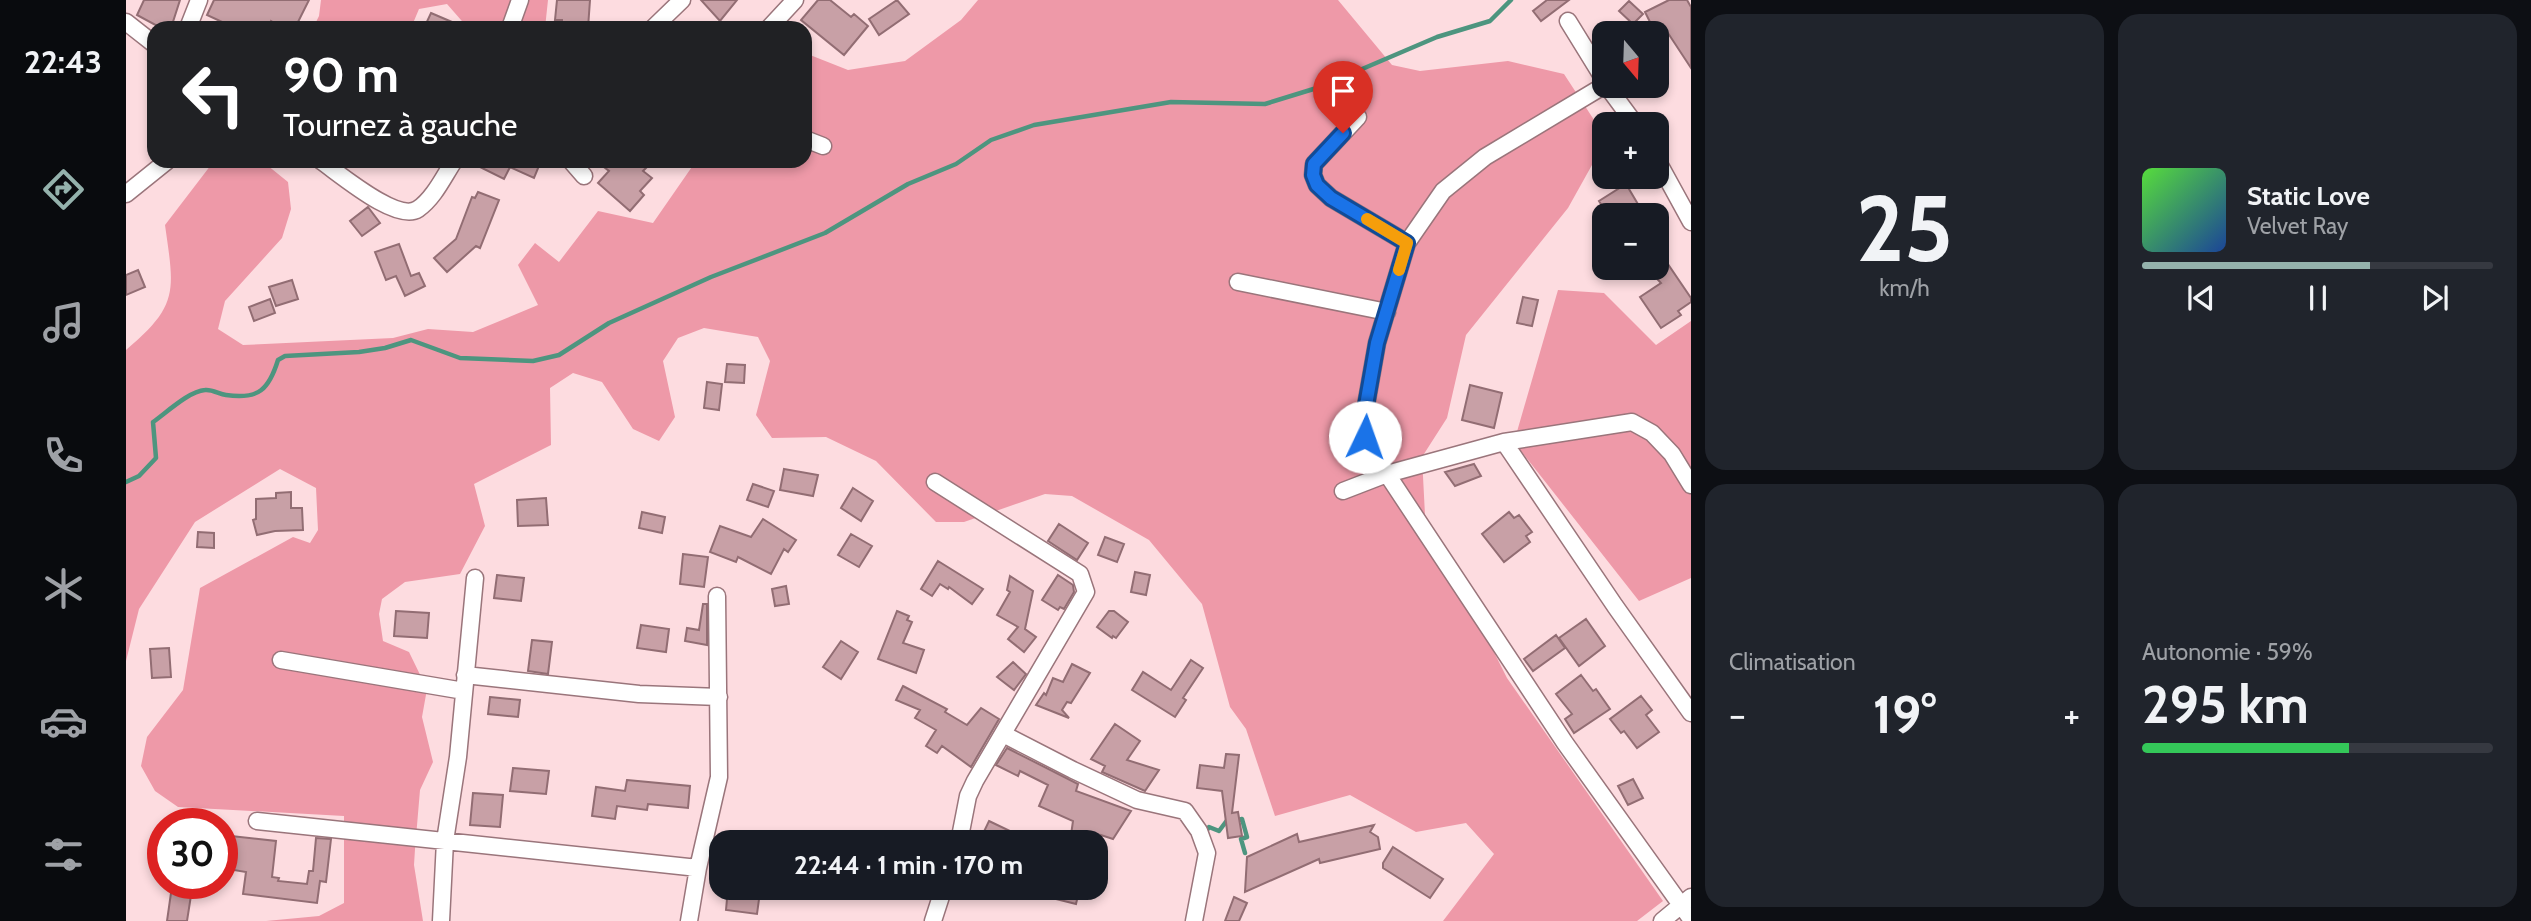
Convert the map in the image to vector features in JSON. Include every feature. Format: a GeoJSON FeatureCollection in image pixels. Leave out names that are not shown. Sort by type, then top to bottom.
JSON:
{"type":"FeatureCollection","features":[{"type":"Feature","properties":{"kind":"street"},"geometry":{"type":"LineString","coordinates":[[190,21],[198,0]]}},
{"type":"Feature","properties":{"kind":"street"},"geometry":{"type":"LineString","coordinates":[[512,21],[520,0]]}},
{"type":"Feature","properties":{"kind":"street"},"geometry":{"type":"LineString","coordinates":[[660,21],[682,0]]}},
{"type":"Feature","properties":{"kind":"street"},"geometry":{"type":"LineString","coordinates":[[776,21],[795,0]]}},
{"type":"Feature","properties":{"kind":"street"},"geometry":{"type":"LineString","coordinates":[[126,22],[147,38]]}},
{"type":"Feature","properties":{"kind":"street"},"geometry":{"type":"LineString","coordinates":[[1568,22],[1592,61]]}},
{"type":"Feature","properties":{"kind":"street"},"geometry":{"type":"LineString","coordinates":[[1592,92],[1485,157],[1443,191],[1407,243],[1377,343],[1362,428],[1387,474],[1565,743],[1686,901],[1691,919]]}},
{"type":"Feature","properties":{"kind":"street"},"geometry":{"type":"LineString","coordinates":[[1358,117],[1314,164],[1313,175],[1317,185],[1331,198],[1407,243]]}},
{"type":"Feature","properties":{"kind":"street"},"geometry":{"type":"LineString","coordinates":[[812,142],[823,146]]}},
{"type":"Feature","properties":{"kind":"street"},"geometry":{"type":"LineString","coordinates":[[126,194],[158,168]]}},
{"type":"Feature","properties":{"kind":"street"},"geometry":{"type":"LineString","coordinates":[[331,168],[385,205],[403,212],[416,211],[427,201],[449,168]]}},
{"type":"Feature","properties":{"kind":"street"},"geometry":{"type":"LineString","coordinates":[[577,168],[584,176]]}},
{"type":"Feature","properties":{"kind":"street"},"geometry":{"type":"LineString","coordinates":[[1669,182],[1691,222]]}},
{"type":"Feature","properties":{"kind":"street"},"geometry":{"type":"LineString","coordinates":[[1238,282],[1387,312]]}},
{"type":"Feature","properties":{"kind":"street"},"geometry":{"type":"LineString","coordinates":[[1343,491],[1387,474],[1504,442],[1632,422],[1652,433],[1672,454],[1691,485]]}},
{"type":"Feature","properties":{"kind":"street"},"geometry":{"type":"LineString","coordinates":[[1504,442],[1691,713]]}},
{"type":"Feature","properties":{"kind":"street"},"geometry":{"type":"LineString","coordinates":[[935,482],[1080,573],[1086,592],[968,796],[962,830]]}},
{"type":"Feature","properties":{"kind":"street"},"geometry":{"type":"LineString","coordinates":[[441,921],[445,841],[458,757],[475,579]]}},
{"type":"Feature","properties":{"kind":"street"},"geometry":{"type":"LineString","coordinates":[[689,921],[719,777],[717,596]]}},
{"type":"Feature","properties":{"kind":"street"},"geometry":{"type":"LineString","coordinates":[[281,660],[465,683],[719,696]]}},
{"type":"Feature","properties":{"kind":"street"},"geometry":{"type":"LineString","coordinates":[[1003,734],[1137,800],[1185,811],[1199,831],[1207,853],[1194,921]]}},
{"type":"Feature","properties":{"kind":"street"},"geometry":{"type":"LineString","coordinates":[[257,821],[698,868]]}},
{"type":"Feature","properties":{"kind":"street"},"geometry":{"type":"LineString","coordinates":[[933,921],[940,900]]}},
{"type":"Feature","properties":{"kind":"street"},"geometry":{"type":"LineString","coordinates":[[1661,921],[1686,901]]}},
{"type":"Feature","properties":{"kind":"shaded area"},"geometry":{"type":"Polygon","coordinates":[[[321,0],[548,0],[546,21],[462,21],[447,4],[419,9],[414,21],[316,21],[321,0]]]}},
{"type":"Feature","properties":{"kind":"shaded area"},"geometry":{"type":"Polygon","coordinates":[[[978,0],[1338,0],[1392,65],[1420,71],[1508,61],[1564,74],[1592,117],[1592,165],[1568,208],[1466,335],[1447,418],[1422,457],[1425,515],[1507,678],[1663,901],[1637,921],[1443,921],[1494,854],[1466,823],[1416,832],[1350,795],[1275,816],[1246,729],[1230,707],[1202,604],[1149,540],[1072,496],[1045,494],[964,522],[936,522],[876,461],[826,437],[772,438],[756,415],[770,361],[758,337],[704,328],[678,338],[663,361],[675,417],[659,441],[633,429],[602,382],[573,373],[550,388],[551,445],[474,484],[485,526],[460,574],[405,582],[382,599],[379,614],[383,641],[409,652],[427,689],[422,717],[433,762],[420,790],[414,865],[423,921],[266,921],[319,916],[344,903],[344,816],[238,810],[238,808],[178,807],[155,791],[141,766],[147,737],[183,690],[200,588],[293,537],[310,543],[318,530],[316,488],[280,469],[195,522],[139,609],[126,661],[126,350],[156,321],[169,295],[171,281],[165,225],[209,168],[271,168],[288,182],[291,209],[282,238],[225,301],[218,329],[243,345],[393,338],[428,329],[473,332],[538,305],[518,265],[535,243],[559,262],[598,211],[653,223],[691,168],[812,168],[812,56],[848,70],[905,61],[961,20],[978,0]]]}},
{"type":"Feature","properties":{"kind":"shaded area"},"geometry":{"type":"Polygon","coordinates":[[[1558,290],[1604,293],[1656,345],[1691,321],[1691,578],[1639,601],[1514,442],[1558,290]]]}},
{"type":"Feature","properties":{"kind":"building"},"geometry":{"type":"Polygon","coordinates":[[[144,0],[180,0],[173,21],[148,21],[137,15],[144,0]]]}},
{"type":"Feature","properties":{"kind":"building"},"geometry":{"type":"Polygon","coordinates":[[[214,0],[309,0],[298,21],[220,21],[207,15],[214,0]]]}},
{"type":"Feature","properties":{"kind":"building"},"geometry":{"type":"Polygon","coordinates":[[[557,0],[590,0],[588,21],[555,20],[557,0]]]}},
{"type":"Feature","properties":{"kind":"building"},"geometry":{"type":"Polygon","coordinates":[[[701,0],[737,0],[720,21],[701,0]]]}},
{"type":"Feature","properties":{"kind":"building"},"geometry":{"type":"Polygon","coordinates":[[[818,0],[830,0],[851,17],[854,14],[868,26],[844,55],[812,29],[812,21],[801,20],[818,0]]]}},
{"type":"Feature","properties":{"kind":"building"},"geometry":{"type":"Polygon","coordinates":[[[897,0],[909,14],[879,35],[869,19],[897,0]]]}},
{"type":"Feature","properties":{"kind":"building"},"geometry":{"type":"Polygon","coordinates":[[[1547,0],[1569,0],[1541,21],[1533,11],[1547,0]]]}},
{"type":"Feature","properties":{"kind":"building"},"geometry":{"type":"Polygon","coordinates":[[[1669,0],[1687,0],[1691,7],[1691,68],[1670,36],[1670,21],[1650,21],[1645,12],[1669,0]]]}},
{"type":"Feature","properties":{"kind":"building"},"geometry":{"type":"Polygon","coordinates":[[[1629,1],[1643,14],[1636,21],[1630,21],[1619,11],[1629,1]]]}},
{"type":"Feature","properties":{"kind":"building"},"geometry":{"type":"Polygon","coordinates":[[[431,13],[450,21],[427,21],[431,13]]]}},
{"type":"Feature","properties":{"kind":"building"},"geometry":{"type":"Polygon","coordinates":[[[482,168],[510,168],[504,179],[482,168]]]}},
{"type":"Feature","properties":{"kind":"building"},"geometry":{"type":"Polygon","coordinates":[[[512,168],[538,168],[534,178],[512,168]]]}},
{"type":"Feature","properties":{"kind":"building"},"geometry":{"type":"Polygon","coordinates":[[[605,168],[646,168],[643,171],[652,178],[640,191],[644,195],[630,211],[598,183],[609,171],[605,168]]]}},
{"type":"Feature","properties":{"kind":"building"},"geometry":{"type":"Polygon","coordinates":[[[1618,189],[1629,189],[1637,203],[1600,203],[1599,201],[1618,189]]]}},
{"type":"Feature","properties":{"kind":"building"},"geometry":{"type":"Polygon","coordinates":[[[478,192],[499,200],[480,248],[476,246],[447,272],[434,258],[456,239],[472,197],[475,198],[478,192]]]}},
{"type":"Feature","properties":{"kind":"building"},"geometry":{"type":"Polygon","coordinates":[[[368,207],[380,223],[362,236],[350,221],[368,207]]]}},
{"type":"Feature","properties":{"kind":"building"},"geometry":{"type":"Polygon","coordinates":[[[399,244],[411,276],[419,273],[425,286],[405,296],[396,276],[386,280],[375,252],[399,244]]]}},
{"type":"Feature","properties":{"kind":"building"},"geometry":{"type":"Polygon","coordinates":[[[1669,266],[1691,302],[1678,311],[1681,315],[1661,328],[1640,297],[1661,283],[1658,280],[1669,280],[1669,266]]]}},
{"type":"Feature","properties":{"kind":"building"},"geometry":{"type":"Polygon","coordinates":[[[138,270],[145,287],[126,295],[126,275],[138,270]]]}},
{"type":"Feature","properties":{"kind":"building"},"geometry":{"type":"Polygon","coordinates":[[[292,280],[298,299],[276,306],[269,287],[292,280]]]}},
{"type":"Feature","properties":{"kind":"building"},"geometry":{"type":"Polygon","coordinates":[[[1523,297],[1538,300],[1532,326],[1517,323],[1523,297]]]}},
{"type":"Feature","properties":{"kind":"building"},"geometry":{"type":"Polygon","coordinates":[[[270,299],[275,313],[254,321],[249,307],[270,299]]]}},
{"type":"Feature","properties":{"kind":"building"},"geometry":{"type":"Polygon","coordinates":[[[727,364],[745,365],[744,383],[725,382],[727,364]]]}},
{"type":"Feature","properties":{"kind":"building"},"geometry":{"type":"Polygon","coordinates":[[[707,382],[722,384],[719,410],[704,408],[707,382]]]}},
{"type":"Feature","properties":{"kind":"building"},"geometry":{"type":"Polygon","coordinates":[[[1470,385],[1502,393],[1494,428],[1462,420],[1470,385]]]}},
{"type":"Feature","properties":{"kind":"building"},"geometry":{"type":"Polygon","coordinates":[[[1474,464],[1481,476],[1455,486],[1445,472],[1474,464]]]}},
{"type":"Feature","properties":{"kind":"building"},"geometry":{"type":"Polygon","coordinates":[[[784,469],[818,475],[813,496],[780,490],[784,469]]]}},
{"type":"Feature","properties":{"kind":"building"},"geometry":{"type":"Polygon","coordinates":[[[753,484],[774,491],[768,507],[747,500],[753,484]]]}},
{"type":"Feature","properties":{"kind":"building"},"geometry":{"type":"Polygon","coordinates":[[[853,488],[873,501],[861,521],[841,508],[853,488]]]}},
{"type":"Feature","properties":{"kind":"building"},"geometry":{"type":"Polygon","coordinates":[[[291,492],[291,508],[302,508],[303,530],[257,535],[253,520],[256,519],[256,499],[276,498],[276,493],[291,492]]]}},
{"type":"Feature","properties":{"kind":"building"},"geometry":{"type":"Polygon","coordinates":[[[546,498],[548,525],[518,526],[517,500],[546,498]]]}},
{"type":"Feature","properties":{"kind":"building"},"geometry":{"type":"Polygon","coordinates":[[[642,512],[665,517],[662,533],[639,528],[642,512]]]}},
{"type":"Feature","properties":{"kind":"building"},"geometry":{"type":"Polygon","coordinates":[[[1509,512],[1514,518],[1519,515],[1532,532],[1526,536],[1530,542],[1504,562],[1482,534],[1509,512]]]}},
{"type":"Feature","properties":{"kind":"building"},"geometry":{"type":"Polygon","coordinates":[[[763,519],[796,540],[788,552],[784,549],[771,574],[738,557],[736,562],[710,552],[720,526],[751,537],[763,519]]]}},
{"type":"Feature","properties":{"kind":"building"},"geometry":{"type":"Polygon","coordinates":[[[1059,524],[1088,543],[1077,560],[1048,541],[1059,524]]]}},
{"type":"Feature","properties":{"kind":"building"},"geometry":{"type":"Polygon","coordinates":[[[198,532],[214,533],[214,548],[197,547],[198,532]]]}},
{"type":"Feature","properties":{"kind":"building"},"geometry":{"type":"Polygon","coordinates":[[[851,534],[872,546],[859,567],[838,555],[851,534]]]}},
{"type":"Feature","properties":{"kind":"building"},"geometry":{"type":"Polygon","coordinates":[[[1105,537],[1124,544],[1117,562],[1098,555],[1105,537]]]}},
{"type":"Feature","properties":{"kind":"building"},"geometry":{"type":"Polygon","coordinates":[[[683,554],[708,557],[704,587],[680,584],[683,554]]]}},
{"type":"Feature","properties":{"kind":"building"},"geometry":{"type":"Polygon","coordinates":[[[938,561],[983,589],[972,604],[949,587],[948,589],[940,584],[932,596],[921,589],[938,561]]]}},
{"type":"Feature","properties":{"kind":"building"},"geometry":{"type":"Polygon","coordinates":[[[1135,572],[1150,575],[1146,595],[1131,592],[1135,572]]]}},
{"type":"Feature","properties":{"kind":"building"},"geometry":{"type":"Polygon","coordinates":[[[497,575],[524,578],[521,601],[494,598],[497,575]]]}},
{"type":"Feature","properties":{"kind":"building"},"geometry":{"type":"Polygon","coordinates":[[[1058,575],[1073,585],[1074,592],[1064,609],[1060,607],[1058,610],[1042,600],[1058,575]]]}},
{"type":"Feature","properties":{"kind":"building"},"geometry":{"type":"Polygon","coordinates":[[[1010,576],[1033,591],[1025,629],[1036,637],[1024,652],[1008,639],[1018,627],[997,615],[1010,592],[1007,590],[1010,576]]]}},
{"type":"Feature","properties":{"kind":"building"},"geometry":{"type":"Polygon","coordinates":[[[786,586],[789,604],[775,606],[772,589],[786,586]]]}},
{"type":"Feature","properties":{"kind":"building"},"geometry":{"type":"Polygon","coordinates":[[[703,604],[707,604],[707,645],[685,641],[687,628],[699,630],[703,604]]]}},
{"type":"Feature","properties":{"kind":"building"},"geometry":{"type":"Polygon","coordinates":[[[396,611],[429,613],[427,638],[394,636],[396,611]]]}},
{"type":"Feature","properties":{"kind":"building"},"geometry":{"type":"Polygon","coordinates":[[[897,611],[909,616],[907,620],[912,622],[903,643],[924,650],[916,673],[878,659],[897,611]]]}},
{"type":"Feature","properties":{"kind":"building"},"geometry":{"type":"Polygon","coordinates":[[[1109,611],[1114,611],[1128,622],[1116,638],[1097,627],[1109,611]]]}},
{"type":"Feature","properties":{"kind":"building"},"geometry":{"type":"Polygon","coordinates":[[[1586,619],[1605,646],[1579,666],[1559,638],[1586,619]]]}},
{"type":"Feature","properties":{"kind":"building"},"geometry":{"type":"Polygon","coordinates":[[[641,625],[669,629],[666,652],[637,648],[641,625]]]}},
{"type":"Feature","properties":{"kind":"building"},"geometry":{"type":"Polygon","coordinates":[[[1556,635],[1565,648],[1533,671],[1524,659],[1556,635]]]}},
{"type":"Feature","properties":{"kind":"building"},"geometry":{"type":"Polygon","coordinates":[[[532,640],[552,642],[548,674],[528,671],[532,640]]]}},
{"type":"Feature","properties":{"kind":"building"},"geometry":{"type":"Polygon","coordinates":[[[841,641],[858,652],[841,679],[823,667],[841,641]]]}},
{"type":"Feature","properties":{"kind":"building"},"geometry":{"type":"Polygon","coordinates":[[[169,648],[171,677],[152,678],[150,649],[169,648]]]}},
{"type":"Feature","properties":{"kind":"building"},"geometry":{"type":"Polygon","coordinates":[[[1191,660],[1203,668],[1183,698],[1186,700],[1175,717],[1132,690],[1143,672],[1171,690],[1191,660]]]}},
{"type":"Feature","properties":{"kind":"building"},"geometry":{"type":"Polygon","coordinates":[[[1013,662],[1026,674],[1014,690],[997,677],[1013,662]]]}},
{"type":"Feature","properties":{"kind":"building"},"geometry":{"type":"Polygon","coordinates":[[[1072,664],[1090,673],[1071,703],[1067,702],[1062,710],[1069,718],[1036,705],[1044,693],[1046,695],[1053,678],[1063,682],[1072,664]]]}},
{"type":"Feature","properties":{"kind":"building"},"geometry":{"type":"Polygon","coordinates":[[[1581,675],[1593,691],[1596,689],[1610,709],[1574,733],[1565,719],[1572,714],[1556,694],[1581,675]]]}},
{"type":"Feature","properties":{"kind":"building"},"geometry":{"type":"Polygon","coordinates":[[[903,686],[947,709],[945,712],[967,725],[981,708],[999,719],[971,767],[942,746],[937,753],[926,746],[936,730],[915,718],[920,710],[896,700],[903,686]]]}},
{"type":"Feature","properties":{"kind":"building"},"geometry":{"type":"Polygon","coordinates":[[[1641,696],[1652,710],[1646,715],[1659,732],[1637,748],[1610,719],[1641,696]]]}},
{"type":"Feature","properties":{"kind":"building"},"geometry":{"type":"Polygon","coordinates":[[[490,697],[520,700],[518,717],[488,714],[490,697]]]}},
{"type":"Feature","properties":{"kind":"building"},"geometry":{"type":"Polygon","coordinates":[[[1115,724],[1140,741],[1127,760],[1159,770],[1145,791],[1102,772],[1105,766],[1091,759],[1115,724]]]}},
{"type":"Feature","properties":{"kind":"building"},"geometry":{"type":"Polygon","coordinates":[[[1007,748],[1078,784],[1076,791],[1131,811],[1113,839],[1108,837],[1108,830],[1072,830],[1073,821],[1039,806],[1048,785],[1020,771],[1018,776],[996,765],[1007,748]]]}},
{"type":"Feature","properties":{"kind":"building"},"geometry":{"type":"Polygon","coordinates":[[[1226,754],[1239,755],[1232,813],[1238,812],[1242,836],[1228,838],[1222,791],[1197,788],[1200,765],[1224,768],[1226,754]]]}},
{"type":"Feature","properties":{"kind":"building"},"geometry":{"type":"Polygon","coordinates":[[[513,768],[549,771],[546,794],[510,791],[513,768]]]}},
{"type":"Feature","properties":{"kind":"building"},"geometry":{"type":"Polygon","coordinates":[[[1633,779],[1643,798],[1628,805],[1618,786],[1633,779]]]}},
{"type":"Feature","properties":{"kind":"building"},"geometry":{"type":"Polygon","coordinates":[[[627,780],[690,786],[688,808],[648,804],[647,810],[617,806],[615,819],[592,816],[596,787],[625,791],[627,780]]]}},
{"type":"Feature","properties":{"kind":"building"},"geometry":{"type":"Polygon","coordinates":[[[473,793],[503,795],[500,827],[470,825],[473,793]]]}},
{"type":"Feature","properties":{"kind":"building"},"geometry":{"type":"Polygon","coordinates":[[[989,821],[1008,830],[985,830],[989,821]]]}},
{"type":"Feature","properties":{"kind":"building"},"geometry":{"type":"Polygon","coordinates":[[[1374,825],[1370,832],[1378,837],[1380,849],[1320,863],[1319,859],[1245,892],[1247,857],[1297,834],[1299,842],[1374,825]]]}},
{"type":"Feature","properties":{"kind":"building"},"geometry":{"type":"Polygon","coordinates":[[[238,837],[276,841],[272,877],[279,878],[278,881],[307,884],[309,871],[313,871],[316,838],[331,839],[326,882],[320,881],[317,903],[243,894],[246,872],[238,871],[238,837]]]}},
{"type":"Feature","properties":{"kind":"building"},"geometry":{"type":"Polygon","coordinates":[[[1393,847],[1443,879],[1430,898],[1383,868],[1383,863],[1393,847]]]}},
{"type":"Feature","properties":{"kind":"building"},"geometry":{"type":"Polygon","coordinates":[[[1234,897],[1247,903],[1239,921],[1225,921],[1234,897]]]}},
{"type":"Feature","properties":{"kind":"building"},"geometry":{"type":"Polygon","coordinates":[[[170,899],[190,899],[187,921],[167,921],[170,899]]]}},
{"type":"Feature","properties":{"kind":"building"},"geometry":{"type":"Polygon","coordinates":[[[727,900],[759,900],[757,914],[726,910],[727,900]]]}},
{"type":"Feature","properties":{"kind":"building"},"geometry":{"type":"Polygon","coordinates":[[[1060,900],[1077,900],[1076,904],[1060,900]]]}},
{"type":"Feature","properties":{"kind":"waterway"},"geometry":{"type":"LineString","coordinates":[[126,482],[139,476],[156,458],[153,422],[199,391],[208,390],[237,396],[255,394],[266,385],[278,360],[285,356],[359,352],[411,340],[460,358],[533,361],[559,355],[609,323],[711,277],[825,233],[908,184],[956,164],[991,140],[1034,125],[1171,102],[1265,104],[1320,87],[1437,37],[1490,21],[1511,0]]}},
{"type":"Feature","properties":{"kind":"waterway"},"geometry":{"type":"LineString","coordinates":[[1205,833],[1209,827],[1219,831],[1228,819]]}},
{"type":"Feature","properties":{"kind":"waterway"},"geometry":{"type":"LineString","coordinates":[[1236,821],[1242,819],[1247,837],[1241,839],[1245,853]]}},
{"type":"Feature","properties":{"kind":"slow traffic"},"geometry":{"type":"LineString","coordinates":[[1367,219],[1407,243],[1399,270]]}},
{"type":"Feature","properties":{"kind":"route"},"geometry":{"type":"LineString","coordinates":[[1343,133],[1314,164],[1313,175],[1317,185],[1331,198],[1407,243],[1377,343],[1362,428],[1365,437]]}}]}
